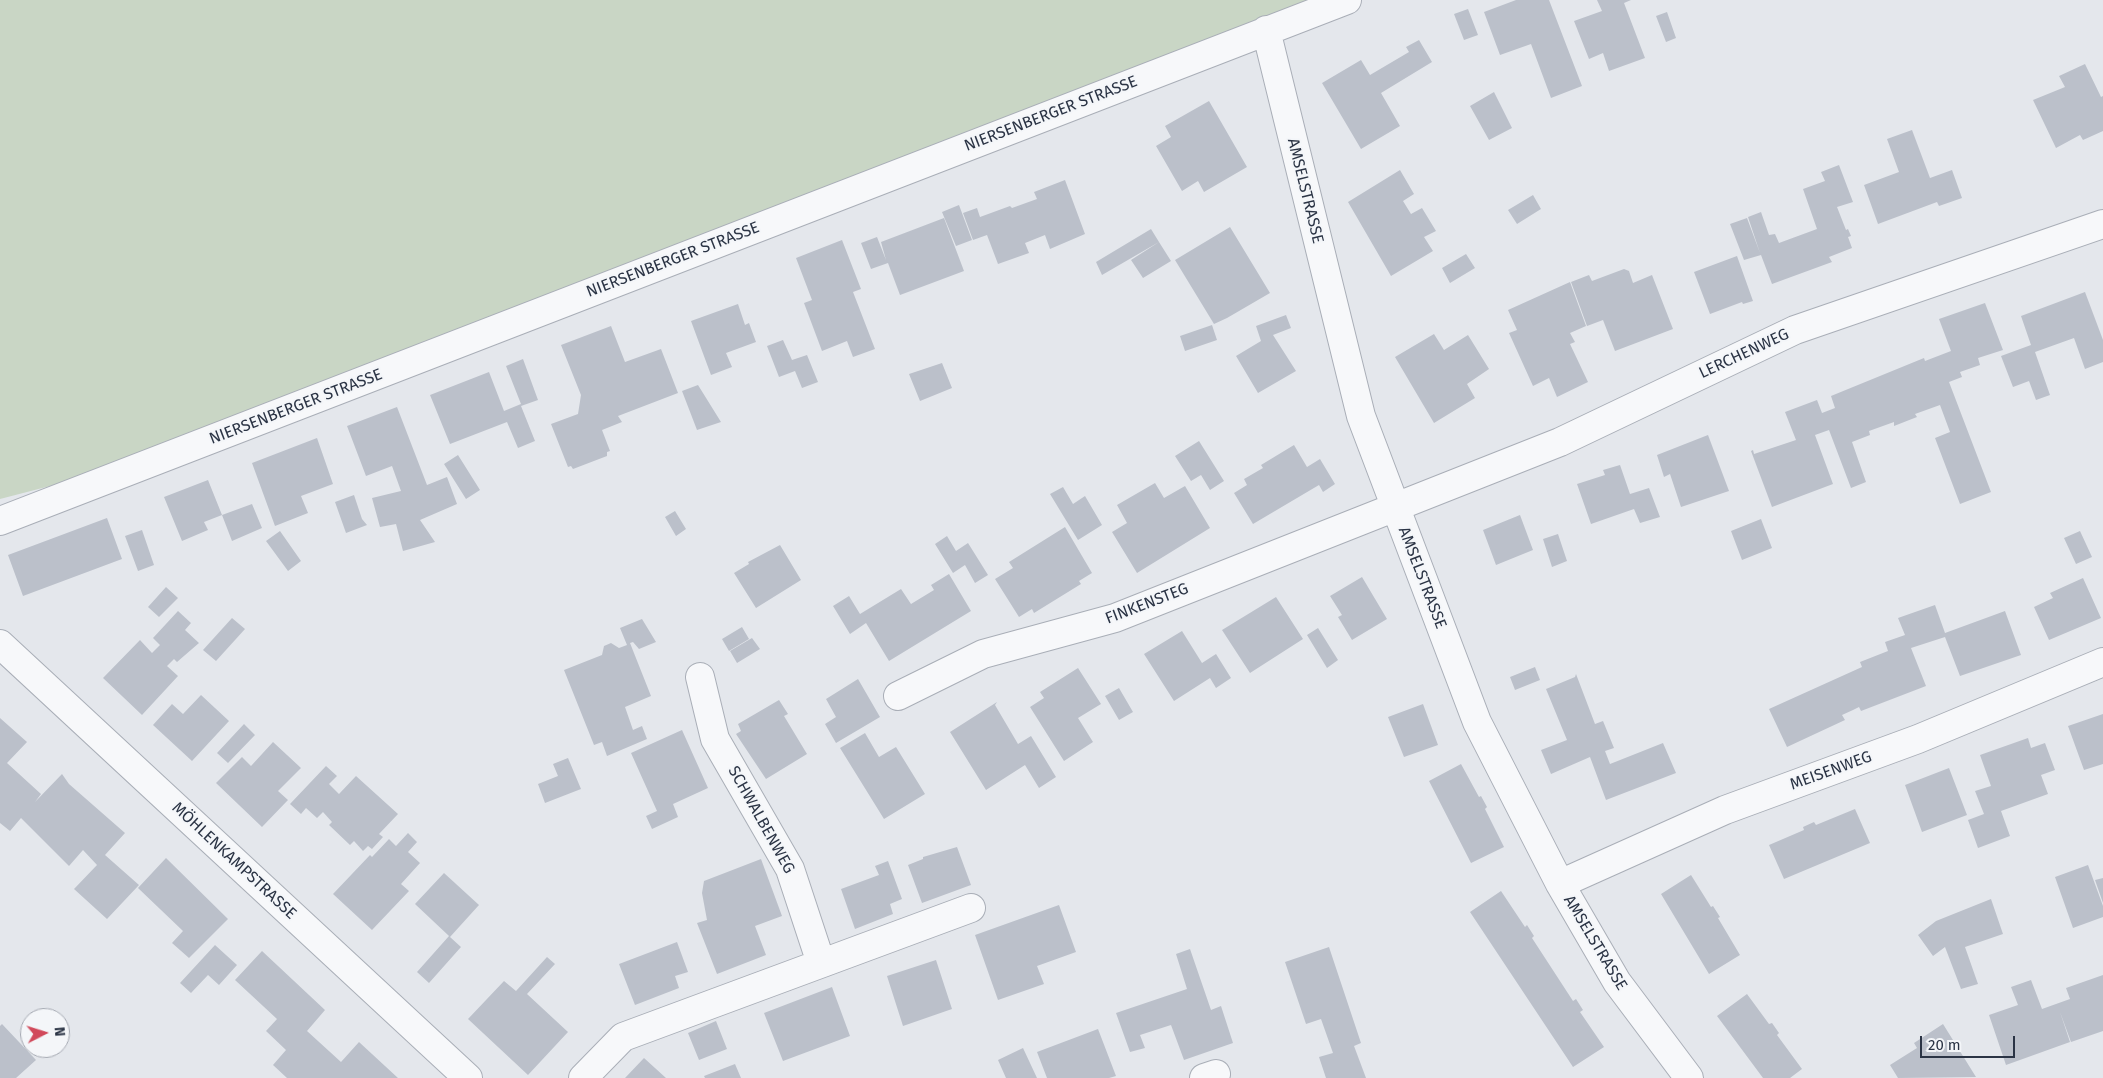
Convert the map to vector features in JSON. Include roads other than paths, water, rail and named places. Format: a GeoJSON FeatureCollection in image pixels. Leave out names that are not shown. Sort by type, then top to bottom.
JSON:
{"type":"FeatureCollection","features":[{"type":"Feature","properties":{"kind":"street","name":"NIERSENBERGER STRASSE"},"geometry":{"type":"LineString","coordinates":[[0,521],[1347,0]]}},
{"type":"Feature","properties":{"kind":"street","name":"AMSELSTRASSE"},"geometry":{"type":"LineString","coordinates":[[1266,30],[1361,416],[1478,722],[1560,884],[1617,982],[1690,1078]]}},
{"type":"Feature","properties":{"kind":"street","name":"LERCHENWEG"},"geometry":{"type":"LineString","coordinates":[[1395,507],[1560,442],[1795,330],[2103,224]]}},
{"type":"Feature","properties":{"kind":"street","name":"FINKENSTEG"},"geometry":{"type":"LineString","coordinates":[[898,696],[983,654],[1115,618],[1395,507]]}},
{"type":"Feature","properties":{"kind":"street","name":"MÖHLENKAMPSTRASSE"},"geometry":{"type":"LineString","coordinates":[[0,644],[468,1078]]}},
{"type":"Feature","properties":{"kind":"street","name":"MEISENWEG"},"geometry":{"type":"LineString","coordinates":[[1560,884],[1725,810],[1918,739],[2103,662]]}},
{"type":"Feature","properties":{"kind":"street","name":"SCHWALBENWEG"},"geometry":{"type":"LineString","coordinates":[[700,677],[716,739],[790,869],[822,963]]}},
{"type":"Feature","properties":{"kind":"street"},"geometry":{"type":"LineString","coordinates":[[583,1078],[622,1037],[971,908]]}}]}
